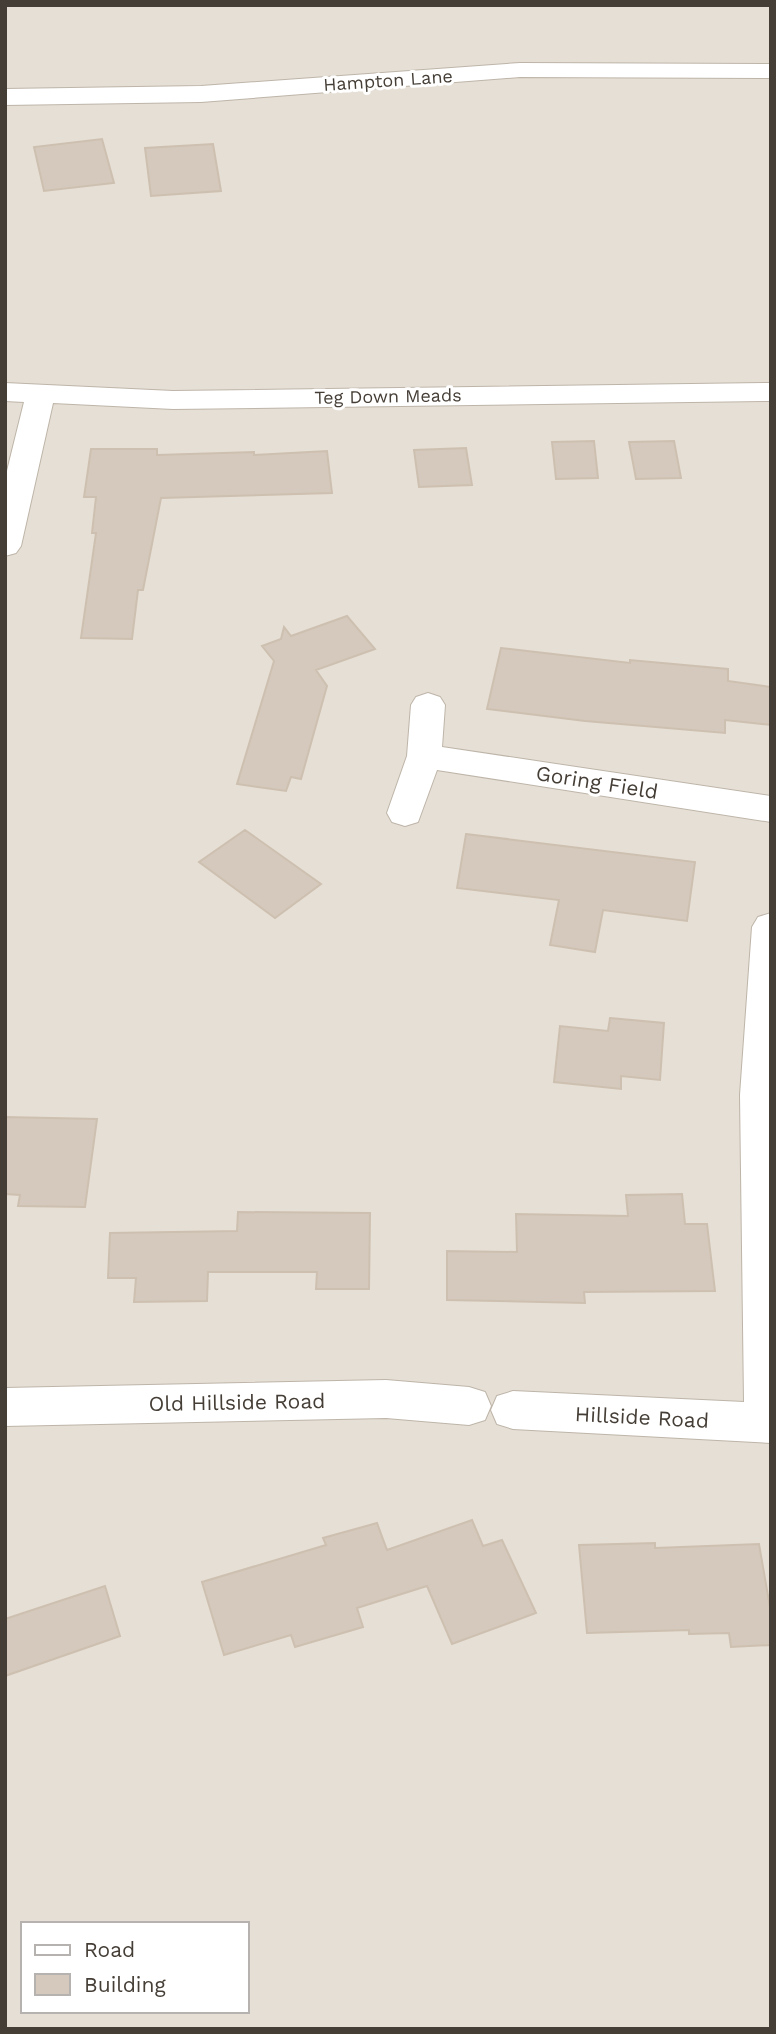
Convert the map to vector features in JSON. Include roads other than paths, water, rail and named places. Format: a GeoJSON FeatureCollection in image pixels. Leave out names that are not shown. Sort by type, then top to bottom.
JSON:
{"type":"FeatureCollection","features":[{"type":"Feature","properties":{"kind":"street","name":"Hampton Lane"},"geometry":{"type":"LineString","coordinates":[[5,97],[201,94],[520,70],[771,71]]}},
{"type":"Feature","properties":{"kind":"street","name":"Teg Down Meads"},"geometry":{"type":"LineString","coordinates":[[5,393],[173,400],[771,392]]}},
{"type":"Feature","properties":{"kind":"street"},"geometry":{"type":"LineString","coordinates":[[5,546],[40,396]]}},
{"type":"Feature","properties":{"kind":"street"},"geometry":{"type":"LineString","coordinates":[[405,813],[424,756],[428,705]]}},
{"type":"Feature","properties":{"kind":"street","name":"Goring Field"},"geometry":{"type":"LineString","coordinates":[[424,756],[771,809]]}},
{"type":"Feature","properties":{"kind":"street"},"geometry":{"type":"LineString","coordinates":[[768,1423],[760,1095],[771,927]]}},
{"type":"Feature","properties":{"kind":"street","name":"Old Hillside Road"},"geometry":{"type":"LineString","coordinates":[[5,1407],[386,1399],[469,1406]]}},
{"type":"Feature","properties":{"kind":"street","name":"Hillside Road"},"geometry":{"type":"LineString","coordinates":[[513,1410],[768,1423]]}}]}
